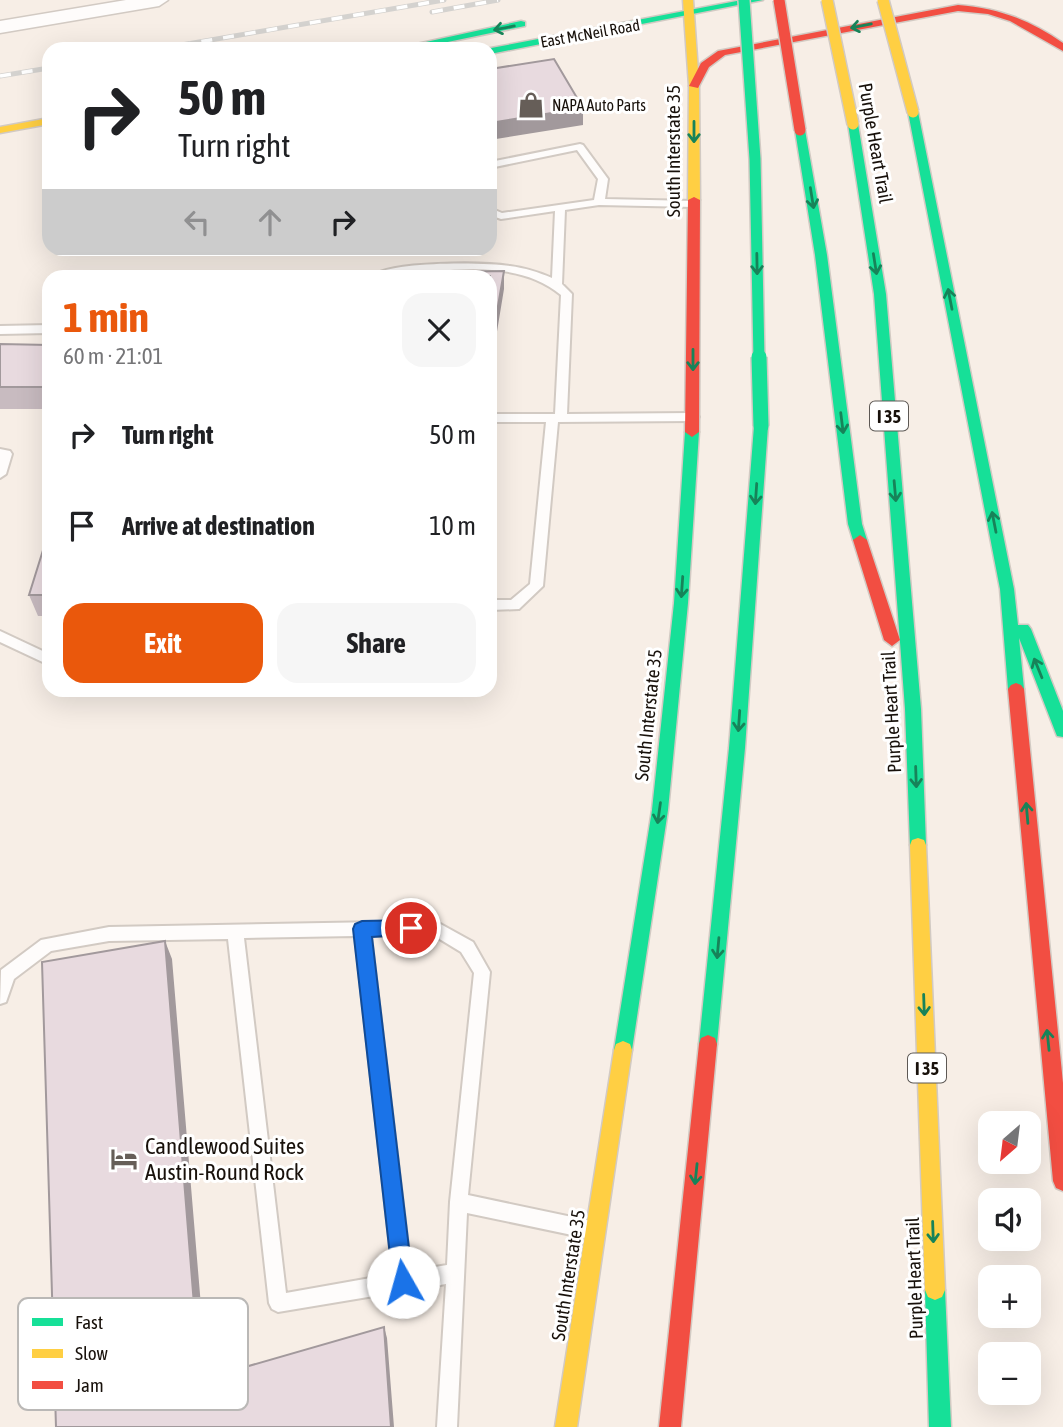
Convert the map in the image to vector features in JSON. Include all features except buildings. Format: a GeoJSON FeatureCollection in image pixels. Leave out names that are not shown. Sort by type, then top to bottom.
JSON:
{"type":"FeatureCollection","features":[{"type":"Feature","properties":{"kind":"main road"},"geometry":{"type":"LineString","coordinates":[[670,1427],[737,748],[761,426],[755,159],[744,0]]}},
{"type":"Feature","properties":{"kind":"main road","name":"East McNeil Road"},"geometry":{"type":"LineString","coordinates":[[497,49],[689,8],[758,0]]}},
{"type":"Feature","properties":{"kind":"main road"},"geometry":{"type":"LineString","coordinates":[[779,0],[821,255],[855,524],[913,709]]}},
{"type":"Feature","properties":{"kind":"main road","name":"Purple Heart Trail"},"geometry":{"type":"LineString","coordinates":[[827,0],[853,124],[880,294],[913,709],[940,1427]]}},
{"type":"Feature","properties":{"kind":"main road","name":"Purple Heart Trail"},"geometry":{"type":"LineString","coordinates":[[883,0],[913,112],[1007,589],[1063,1181]]}},
{"type":"Feature","properties":{"kind":"main road","name":"South Interstate 35"},"geometry":{"type":"LineString","coordinates":[[566,1427],[660,810],[681,603],[693,417],[694,86],[689,8]]}},
{"type":"Feature","properties":{"kind":"main road"},"geometry":{"type":"LineString","coordinates":[[694,86],[705,65],[722,53],[958,8],[996,10],[1020,18],[1030,22],[1063,48]]}},
{"type":"Feature","properties":{"kind":"main road","name":"East McNeil Road"},"geometry":{"type":"LineString","coordinates":[[433,42],[536,21]]}},
{"type":"Feature","properties":{"kind":"main road"},"geometry":{"type":"LineString","coordinates":[[0,130],[42,122]]}},
{"type":"Feature","properties":{"kind":"main road"},"geometry":{"type":"LineString","coordinates":[[1007,589],[1063,732]]}},
{"type":"Feature","properties":{"kind":"street"},"geometry":{"type":"LineString","coordinates":[[0,27],[159,0]]}},
{"type":"Feature","properties":{"kind":"lane"},"geometry":{"type":"LineString","coordinates":[[497,164],[580,147],[603,179],[599,201]]}},
{"type":"Feature","properties":{"kind":"lane"},"geometry":{"type":"LineString","coordinates":[[497,214],[501,216],[599,201],[694,204]]}},
{"type":"Feature","properties":{"kind":"lane"},"geometry":{"type":"LineString","coordinates":[[557,283],[560,207]]}},
{"type":"Feature","properties":{"kind":"lane"},"geometry":{"type":"LineString","coordinates":[[428,270],[502,268],[544,276],[557,283],[567,294],[556,418],[536,586],[513,605],[497,605]]}},
{"type":"Feature","properties":{"kind":"lane"},"geometry":{"type":"LineString","coordinates":[[0,330],[42,330]]}},
{"type":"Feature","properties":{"kind":"lane"},"geometry":{"type":"LineString","coordinates":[[497,418],[693,417]]}},
{"type":"Feature","properties":{"kind":"lane"},"geometry":{"type":"LineString","coordinates":[[0,453],[6,454],[0,474]]}},
{"type":"Feature","properties":{"kind":"lane"},"geometry":{"type":"LineString","coordinates":[[0,636],[42,657]]}},
{"type":"Feature","properties":{"kind":"lane"},"geometry":{"type":"LineString","coordinates":[[0,997],[7,975],[47,945],[109,934],[435,928],[467,947],[482,972],[459,1202],[447,1427]]}},
{"type":"Feature","properties":{"kind":"lane"},"geometry":{"type":"LineString","coordinates":[[362,929],[403,1282]]}},
{"type":"Feature","properties":{"kind":"lane"},"geometry":{"type":"LineString","coordinates":[[235,932],[278,1303],[455,1273]]}},
{"type":"Feature","properties":{"kind":"lane"},"geometry":{"type":"LineString","coordinates":[[459,1202],[596,1230]]}},
{"type":"Feature","properties":{"kind":"railway"},"geometry":{"type":"LineString","coordinates":[[199,42],[444,0]]}},
{"type":"Feature","properties":{"kind":"railway"},"geometry":{"type":"LineString","coordinates":[[432,12],[498,0]]}},
{"type":"Feature","properties":{"kind":"railway"},"geometry":{"type":"LineString","coordinates":[[0,76],[42,69]]}},
{"type":"Feature","properties":{"kind":"traffic: fast"},"geometry":{"type":"LineString","coordinates":[[744,0],[755,159],[761,426]]}},
{"type":"Feature","properties":{"kind":"traffic: fast"},"geometry":{"type":"LineString","coordinates":[[497,50],[758,0]]}},
{"type":"Feature","properties":{"kind":"traffic: fast"},"geometry":{"type":"LineString","coordinates":[[433,42],[521,24]]}},
{"type":"Feature","properties":{"kind":"traffic: fast"},"geometry":{"type":"LineString","coordinates":[[913,112],[1007,589],[1016,689]]}},
{"type":"Feature","properties":{"kind":"traffic: fast"},"geometry":{"type":"LineString","coordinates":[[853,124],[880,294],[913,709],[918,845]]}},
{"type":"Feature","properties":{"kind":"traffic: fast"},"geometry":{"type":"LineString","coordinates":[[800,130],[821,255],[855,524],[860,540]]}},
{"type":"Feature","properties":{"kind":"traffic: fast"},"geometry":{"type":"LineString","coordinates":[[708,1044],[737,748],[761,426]]}},
{"type":"Feature","properties":{"kind":"traffic: fast"},"geometry":{"type":"LineString","coordinates":[[623,1050],[660,810],[681,603],[692,432]]}},
{"type":"Feature","properties":{"kind":"traffic: fast"},"geometry":{"type":"LineString","coordinates":[[1023,629],[1063,731]]}},
{"type":"Feature","properties":{"kind":"traffic: fast"},"geometry":{"type":"LineString","coordinates":[[935,1290],[940,1427]]}},
{"type":"Feature","properties":{"kind":"traffic: slow"},"geometry":{"type":"LineString","coordinates":[[688,0],[694,86],[694,200]]}},
{"type":"Feature","properties":{"kind":"traffic: slow"},"geometry":{"type":"LineString","coordinates":[[827,0],[853,124]]}},
{"type":"Feature","properties":{"kind":"traffic: slow"},"geometry":{"type":"LineString","coordinates":[[883,0],[913,112]]}},
{"type":"Feature","properties":{"kind":"traffic: slow"},"geometry":{"type":"LineString","coordinates":[[0,130],[42,122]]}},
{"type":"Feature","properties":{"kind":"traffic: slow"},"geometry":{"type":"LineString","coordinates":[[918,845],[935,1290]]}},
{"type":"Feature","properties":{"kind":"traffic: slow"},"geometry":{"type":"LineString","coordinates":[[566,1427],[623,1050]]}},
{"type":"Feature","properties":{"kind":"traffic: jam"},"geometry":{"type":"LineString","coordinates":[[779,0],[800,130]]}},
{"type":"Feature","properties":{"kind":"traffic: jam"},"geometry":{"type":"LineString","coordinates":[[694,86],[705,65],[722,53],[958,8],[988,11],[1014,19],[1063,48]]}},
{"type":"Feature","properties":{"kind":"traffic: jam"},"geometry":{"type":"LineString","coordinates":[[692,432],[694,200]]}},
{"type":"Feature","properties":{"kind":"traffic: jam"},"geometry":{"type":"LineString","coordinates":[[860,540],[892,640]]}},
{"type":"Feature","properties":{"kind":"traffic: jam"},"geometry":{"type":"LineString","coordinates":[[1016,689],[1063,1181]]}},
{"type":"Feature","properties":{"kind":"traffic: jam"},"geometry":{"type":"LineString","coordinates":[[670,1427],[708,1044]]}},
{"type":"Feature","properties":{"kind":"place","name":"NAPA Auto Parts"},"geometry":{"type":"Point","coordinates":[531,105]}},
{"type":"Feature","properties":{"kind":"place","name":"Candlewood Suites Austin-Round Rock"},"geometry":{"type":"Point","coordinates":[124,1159]}},
{"type":"Feature","properties":{"kind":"route"},"geometry":{"type":"LineString","coordinates":[[403,1282],[362,929],[411,928]]}}]}
